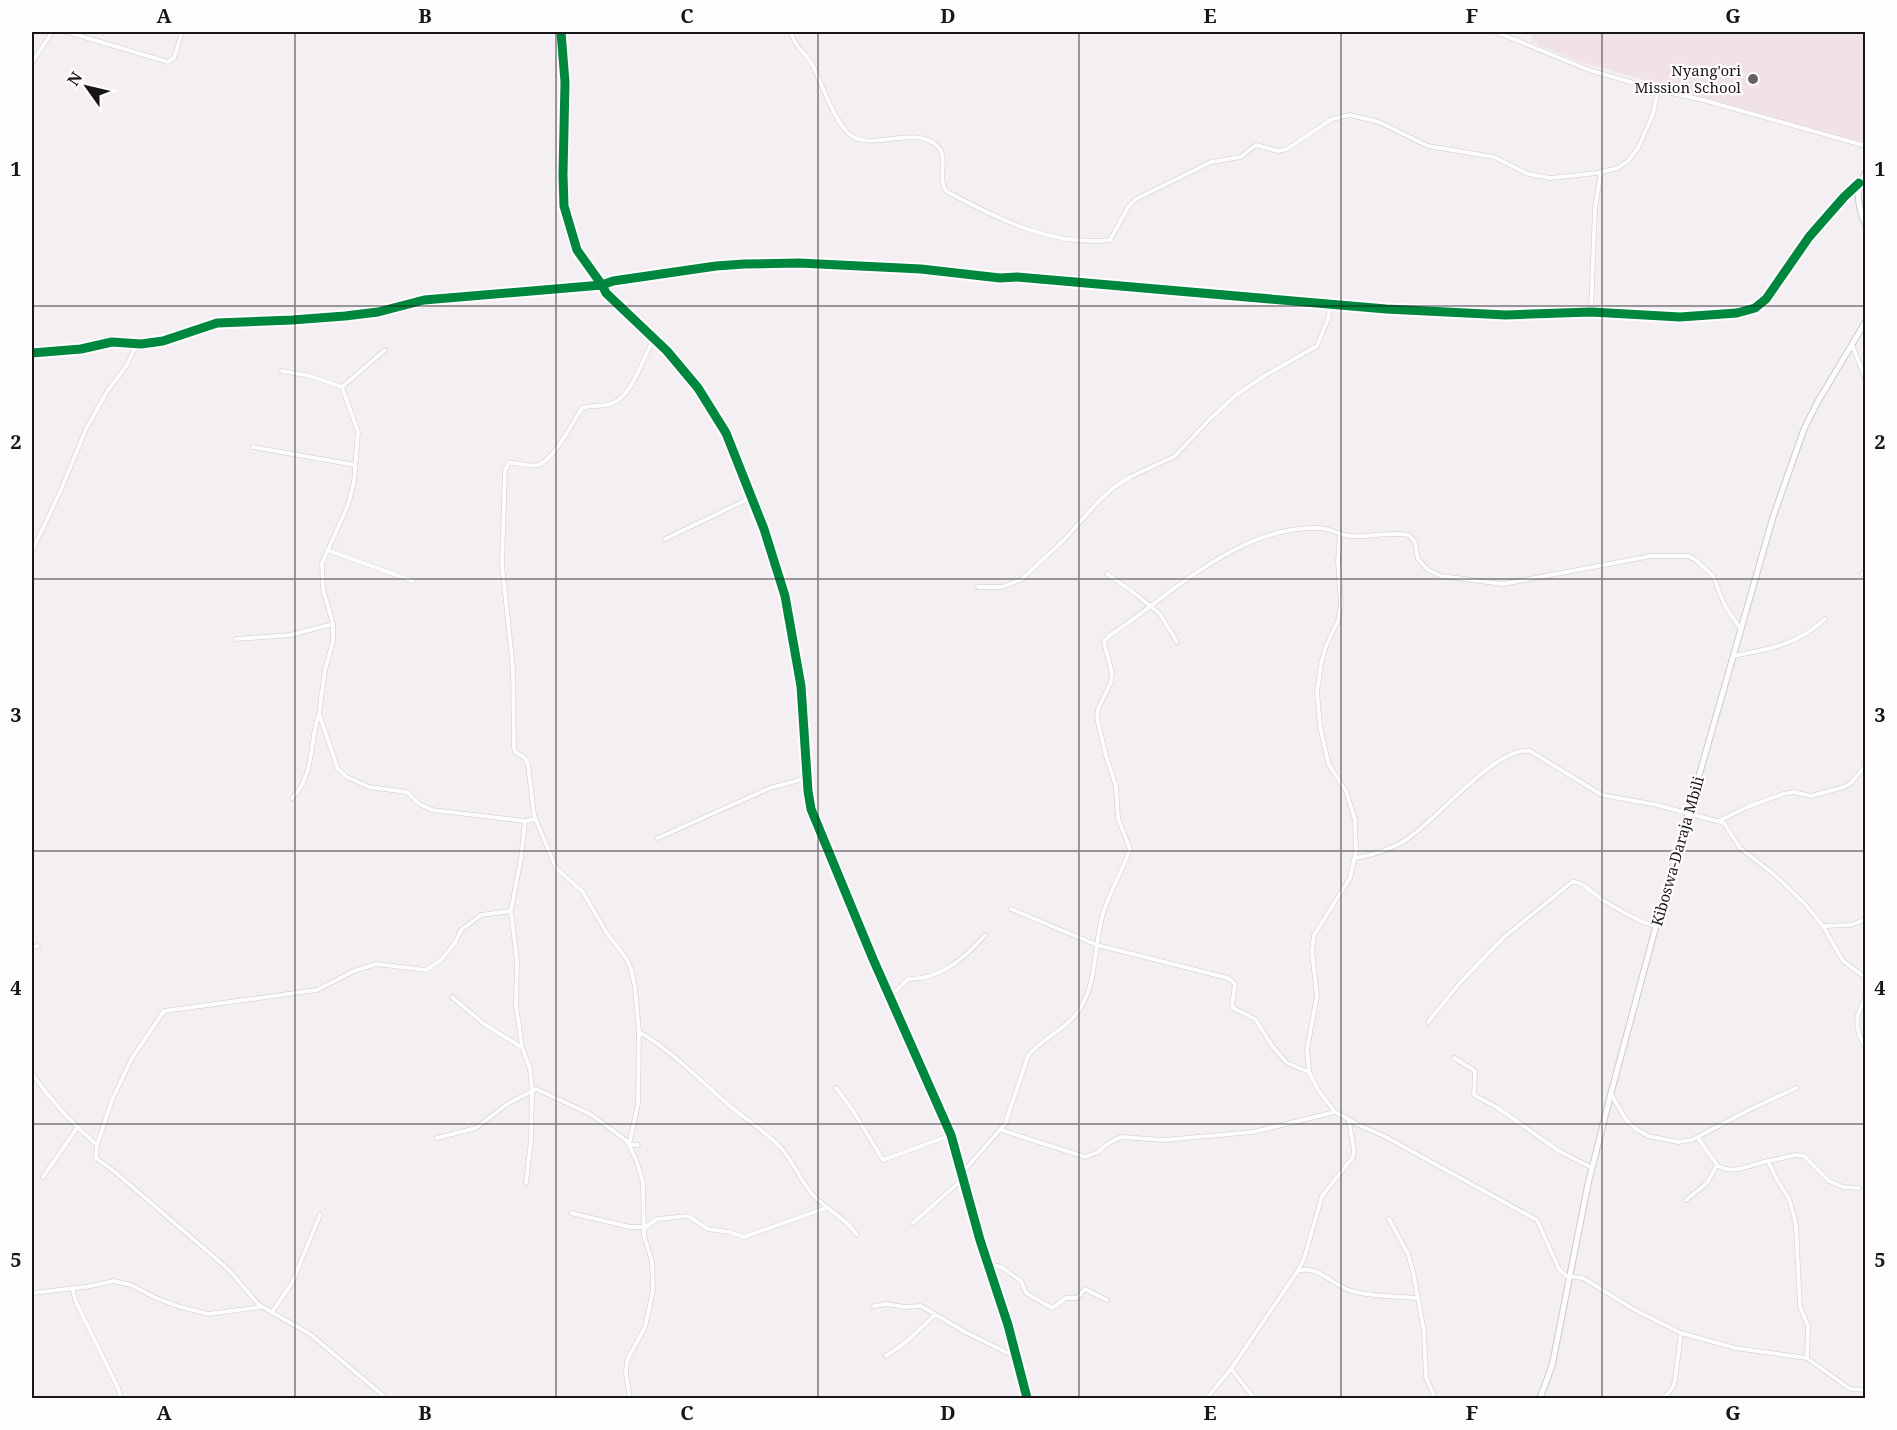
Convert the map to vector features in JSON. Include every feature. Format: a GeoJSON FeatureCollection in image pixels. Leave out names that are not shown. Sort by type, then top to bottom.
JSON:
{"type":"FeatureCollection","features":[{"type":"Feature","properties":{"kind":"main road"},"geometry":{"type":"LineString","coordinates":[[1866,172],[1859,183],[1857,192],[1866,226]]}},
{"type":"Feature","properties":{"kind":"main road","name":"Kiboswa-Daraja Mbili"},"geometry":{"type":"LineString","coordinates":[[1540,1398],[1552,1365],[1592,1168],[1611,1093],[1740,628],[1793,458],[1817,403],[1866,321]]}},
{"type":"Feature","properties":{"kind":"street"},"geometry":{"type":"LineString","coordinates":[[32,63],[52,32]]}},
{"type":"Feature","properties":{"kind":"street"},"geometry":{"type":"LineString","coordinates":[[67,32],[168,62],[174,58],[182,32]]}},
{"type":"Feature","properties":{"kind":"street"},"geometry":{"type":"LineString","coordinates":[[561,32],[566,82],[562,175],[564,206],[578,250],[606,293],[667,351],[707,402],[726,434],[768,541],[785,596],[801,686],[811,809],[951,1135],[1027,1398]]}},
{"type":"Feature","properties":{"kind":"street"},"geometry":{"type":"LineString","coordinates":[[792,32],[795,44],[814,68],[832,109],[854,137],[860,140],[922,138],[933,142],[943,156],[943,184],[946,191],[1015,224],[1047,236],[1064,239],[1110,240],[1128,207],[1136,199],[1211,162],[1240,157],[1256,145],[1278,151],[1287,149],[1332,118],[1342,116],[1379,122],[1428,146],[1494,158],[1528,174],[1550,178],[1618,168],[1629,160],[1638,148],[1653,114],[1658,90]]}},
{"type":"Feature","properties":{"kind":"street"},"geometry":{"type":"LineString","coordinates":[[1496,32],[1589,70],[1658,90],[1703,99],[1866,146]]}},
{"type":"Feature","properties":{"kind":"street"},"geometry":{"type":"LineString","coordinates":[[1591,312],[1595,208],[1601,172]]}},
{"type":"Feature","properties":{"kind":"street"},"geometry":{"type":"LineString","coordinates":[[32,353],[81,349],[112,342],[137,344],[171,339],[217,323],[345,316],[378,312],[424,300],[602,285],[613,281],[744,264],[799,263],[921,269],[1000,278],[1017,277],[1330,305],[1506,315],[1591,312],[1680,317],[1737,313],[1755,308],[1766,299],[1820,224],[1859,183]]}},
{"type":"Feature","properties":{"kind":"street"},"geometry":{"type":"LineString","coordinates":[[978,587],[1002,587],[1022,579],[1064,540],[1113,488],[1130,477],[1175,456],[1236,395],[1317,346],[1328,319],[1330,305]]}},
{"type":"Feature","properties":{"kind":"street"},"geometry":{"type":"LineString","coordinates":[[629,1144],[638,1104],[639,1032],[635,987],[626,957],[606,932],[583,892],[556,868],[536,819],[528,764],[525,758],[515,752],[513,739],[513,669],[502,564],[505,470],[509,463],[537,465],[543,462],[560,443],[582,408],[611,404],[622,397],[641,369],[654,339]]}},
{"type":"Feature","properties":{"kind":"street"},"geometry":{"type":"LineString","coordinates":[[32,551],[86,429],[108,390],[127,365],[137,344]]}},
{"type":"Feature","properties":{"kind":"street"},"geometry":{"type":"LineString","coordinates":[[1852,345],[1866,380]]}},
{"type":"Feature","properties":{"kind":"street"},"geometry":{"type":"LineString","coordinates":[[342,387],[385,350]]}},
{"type":"Feature","properties":{"kind":"street"},"geometry":{"type":"LineString","coordinates":[[282,371],[310,376],[342,387]]}},
{"type":"Feature","properties":{"kind":"street"},"geometry":{"type":"LineString","coordinates":[[292,798],[299,791],[309,771],[313,730],[319,714],[325,670],[333,641],[333,624],[321,576],[322,563],[348,505],[354,482],[358,432],[342,387]]}},
{"type":"Feature","properties":{"kind":"street"},"geometry":{"type":"LineString","coordinates":[[253,447],[355,465]]}},
{"type":"Feature","properties":{"kind":"street"},"geometry":{"type":"LineString","coordinates":[[665,539],[744,501],[750,495]]}},
{"type":"Feature","properties":{"kind":"street"},"geometry":{"type":"LineString","coordinates":[[913,1223],[963,1176],[1001,1130],[1010,1113],[1028,1056],[1035,1047],[1076,1015],[1081,1008],[1091,977],[1105,906],[1130,849],[1118,818],[1116,786],[1097,718],[1098,709],[1113,673],[1104,642],[1109,636],[1211,563],[1235,549],[1280,533],[1310,528],[1322,528],[1340,535],[1352,536],[1409,535],[1415,542],[1418,559],[1428,570],[1440,576],[1503,584],[1651,556],[1661,558],[1688,556],[1696,560],[1713,576],[1725,606],[1740,628]]}},
{"type":"Feature","properties":{"kind":"street"},"geometry":{"type":"LineString","coordinates":[[1340,535],[1338,561],[1341,604],[1338,621],[1326,646],[1321,664],[1317,701],[1320,727],[1329,765],[1346,791],[1355,820],[1356,858],[1350,878],[1317,928],[1312,942],[1317,996],[1306,1049],[1309,1071],[1318,1090],[1335,1112],[1530,1215],[1542,1227],[1562,1274],[1583,1278],[1635,1310],[1681,1333],[1735,1348],[1807,1358],[1850,1389],[1866,1390]]}},
{"type":"Feature","properties":{"kind":"street"},"geometry":{"type":"LineString","coordinates":[[327,550],[413,581]]}},
{"type":"Feature","properties":{"kind":"street"},"geometry":{"type":"LineString","coordinates":[[1107,574],[1160,614],[1177,642]]}},
{"type":"Feature","properties":{"kind":"street"},"geometry":{"type":"LineString","coordinates":[[1732,657],[1790,643],[1806,636],[1825,619]]}},
{"type":"Feature","properties":{"kind":"street"},"geometry":{"type":"LineString","coordinates":[[236,639],[290,635],[333,624]]}},
{"type":"Feature","properties":{"kind":"street"},"geometry":{"type":"LineString","coordinates":[[319,714],[338,769],[347,777],[378,789],[398,789],[407,792],[419,804],[432,810],[525,821],[536,819]]}},
{"type":"Feature","properties":{"kind":"street"},"geometry":{"type":"LineString","coordinates":[[1356,858],[1386,850],[1405,841],[1434,818],[1473,780],[1518,751],[1530,751],[1602,795],[1657,805],[1688,815],[1719,821],[1727,827],[1740,848],[1789,887],[1823,926],[1843,961],[1866,978]]}},
{"type":"Feature","properties":{"kind":"street"},"geometry":{"type":"LineString","coordinates":[[1719,821],[1747,807],[1783,794],[1794,792],[1811,796],[1844,787],[1851,783],[1866,765]]}},
{"type":"Feature","properties":{"kind":"street"},"geometry":{"type":"LineString","coordinates":[[658,838],[770,788],[807,778]]}},
{"type":"Feature","properties":{"kind":"street"},"geometry":{"type":"LineString","coordinates":[[525,821],[511,911],[517,962],[516,1006],[522,1047],[530,1069],[532,1090],[531,1140],[526,1183]]}},
{"type":"Feature","properties":{"kind":"street"},"geometry":{"type":"LineString","coordinates":[[1428,1022],[1503,938],[1572,882],[1579,882],[1605,901],[1641,921],[1656,926]]}},
{"type":"Feature","properties":{"kind":"street"},"geometry":{"type":"LineString","coordinates":[[1011,909],[1097,945],[1228,978],[1235,984],[1233,1008],[1255,1019],[1287,1063],[1309,1071]]}},
{"type":"Feature","properties":{"kind":"street"},"geometry":{"type":"LineString","coordinates":[[386,1398],[309,1334],[262,1307],[228,1269],[96,1158],[97,1145],[112,1100],[132,1058],[164,1011],[316,990],[354,971],[375,964],[426,970],[441,960],[455,943],[461,930],[481,915],[511,911]]}},
{"type":"Feature","properties":{"kind":"street"},"geometry":{"type":"LineString","coordinates":[[1823,926],[1851,925],[1866,919]]}},
{"type":"Feature","properties":{"kind":"street"},"geometry":{"type":"LineString","coordinates":[[889,994],[895,992],[908,979],[922,979],[960,961],[985,935]]}},
{"type":"Feature","properties":{"kind":"street"},"geometry":{"type":"LineString","coordinates":[[32,947],[38,946]]}},
{"type":"Feature","properties":{"kind":"street"},"geometry":{"type":"LineString","coordinates":[[452,997],[484,1024],[522,1047]]}},
{"type":"Feature","properties":{"kind":"street"},"geometry":{"type":"LineString","coordinates":[[1866,998],[1856,1019],[1858,1030],[1866,1047]]}},
{"type":"Feature","properties":{"kind":"street"},"geometry":{"type":"LineString","coordinates":[[639,1032],[661,1044],[723,1101],[754,1123],[782,1149],[811,1192],[857,1235]]}},
{"type":"Feature","properties":{"kind":"street"},"geometry":{"type":"LineString","coordinates":[[1455,1058],[1475,1071],[1474,1095],[1498,1108],[1559,1151],[1592,1168]]}},
{"type":"Feature","properties":{"kind":"street"},"geometry":{"type":"LineString","coordinates":[[32,1074],[77,1128],[97,1145]]}},
{"type":"Feature","properties":{"kind":"street"},"geometry":{"type":"LineString","coordinates":[[836,1088],[852,1109],[883,1160],[951,1135]]}},
{"type":"Feature","properties":{"kind":"street"},"geometry":{"type":"LineString","coordinates":[[1611,1093],[1626,1120],[1636,1130],[1648,1136],[1678,1143],[1698,1137],[1796,1088]]}},
{"type":"Feature","properties":{"kind":"street"},"geometry":{"type":"LineString","coordinates":[[437,1138],[476,1128],[507,1104],[536,1089],[590,1114],[629,1144],[643,1183],[644,1236],[652,1261],[653,1290],[645,1327],[627,1360],[626,1374],[630,1398]]}},
{"type":"Feature","properties":{"kind":"street"},"geometry":{"type":"LineString","coordinates":[[1001,1130],[1085,1157],[1098,1152],[1121,1137],[1164,1140],[1253,1132],[1335,1112]]}},
{"type":"Feature","properties":{"kind":"street"},"geometry":{"type":"LineString","coordinates":[[1206,1398],[1231,1370],[1304,1259],[1322,1196],[1353,1157],[1349,1120]]}},
{"type":"Feature","properties":{"kind":"street"},"geometry":{"type":"LineString","coordinates":[[43,1177],[77,1128]]}},
{"type":"Feature","properties":{"kind":"street"},"geometry":{"type":"LineString","coordinates":[[1698,1137],[1717,1165],[1727,1170],[1796,1155],[1804,1156],[1829,1181],[1843,1187],[1859,1188]]}},
{"type":"Feature","properties":{"kind":"street"},"geometry":{"type":"LineString","coordinates":[[629,1144],[638,1145]]}},
{"type":"Feature","properties":{"kind":"street"},"geometry":{"type":"LineString","coordinates":[[1768,1161],[1789,1199],[1796,1226],[1798,1298],[1808,1326],[1807,1358]]}},
{"type":"Feature","properties":{"kind":"street"},"geometry":{"type":"LineString","coordinates":[[1686,1200],[1707,1183],[1717,1165]]}},
{"type":"Feature","properties":{"kind":"street"},"geometry":{"type":"LineString","coordinates":[[571,1214],[644,1228],[657,1219],[688,1216],[708,1230],[729,1232],[744,1237],[826,1208]]}},
{"type":"Feature","properties":{"kind":"street"},"geometry":{"type":"LineString","coordinates":[[272,1312],[292,1283],[320,1215]]}},
{"type":"Feature","properties":{"kind":"street"},"geometry":{"type":"LineString","coordinates":[[1389,1219],[1408,1254],[1424,1331],[1426,1377],[1435,1398]]}},
{"type":"Feature","properties":{"kind":"street"},"geometry":{"type":"LineString","coordinates":[[989,1264],[1001,1267],[1021,1281],[1026,1293],[1052,1308],[1066,1298],[1077,1298],[1085,1289],[1107,1300]]}},
{"type":"Feature","properties":{"kind":"street"},"geometry":{"type":"LineString","coordinates":[[1297,1272],[1308,1268],[1315,1270],[1350,1291],[1417,1298]]}},
{"type":"Feature","properties":{"kind":"street"},"geometry":{"type":"LineString","coordinates":[[32,1293],[114,1281],[131,1285],[156,1299],[208,1314],[262,1307]]}},
{"type":"Feature","properties":{"kind":"street"},"geometry":{"type":"LineString","coordinates":[[72,1288],[76,1302],[121,1398]]}},
{"type":"Feature","properties":{"kind":"street"},"geometry":{"type":"LineString","coordinates":[[874,1306],[919,1305],[965,1332],[1017,1357]]}},
{"type":"Feature","properties":{"kind":"street"},"geometry":{"type":"LineString","coordinates":[[886,1356],[906,1342],[935,1315]]}},
{"type":"Feature","properties":{"kind":"street"},"geometry":{"type":"LineString","coordinates":[[1664,1398],[1673,1387],[1675,1380],[1681,1333]]}},
{"type":"Feature","properties":{"kind":"street"},"geometry":{"type":"LineString","coordinates":[[1231,1370],[1254,1398]]}},
{"type":"Feature","properties":{"kind":"shaded area","name":"Nyang'ori Mission School"},"geometry":{"type":"Polygon","coordinates":[[[1533,32],[1865,32],[1865,144],[1578,61],[1531,42],[1533,32]]]}},
{"type":"Feature","properties":{"kind":"cycle path"},"geometry":{"type":"LineString","coordinates":[[561,32],[565,82],[564,206],[577,250],[606,293],[667,351],[698,388],[726,433],[764,529],[785,596],[801,686],[811,809],[873,959],[951,1135],[980,1240],[1008,1325],[1027,1398]]}},
{"type":"Feature","properties":{"kind":"cycle path"},"geometry":{"type":"LineString","coordinates":[[32,353],[81,349],[112,342],[141,344],[163,341],[217,323],[345,316],[378,312],[424,300],[602,285],[613,281],[744,264],[799,263],[921,269],[1000,278],[1017,277],[1386,309],[1506,315],[1591,312],[1680,317],[1737,313],[1755,308],[1766,299],[1809,237],[1859,183]]}},
{"type":"Feature","properties":{"kind":"place","name":"Nyang'ori Mission School"},"geometry":{"type":"Point","coordinates":[1753,79]}}]}
